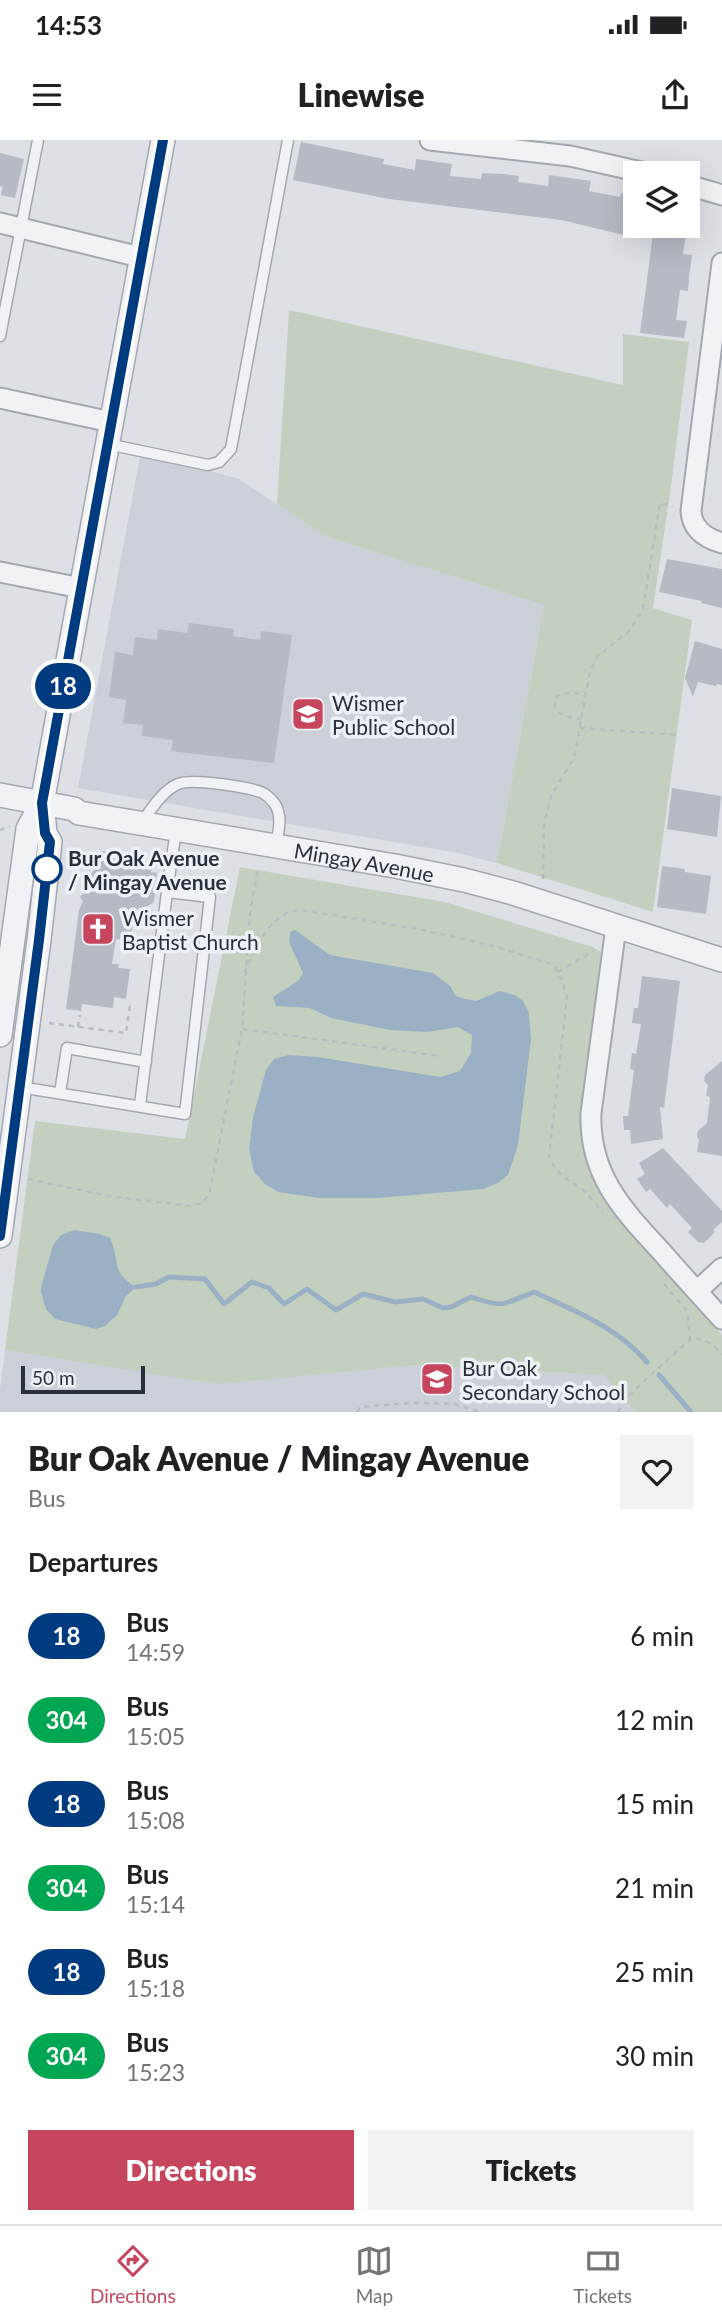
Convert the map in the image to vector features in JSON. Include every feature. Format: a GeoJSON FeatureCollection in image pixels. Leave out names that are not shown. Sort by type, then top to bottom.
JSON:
{"type":"FeatureCollection","features":[{"type":"Feature","properties":{"kind":"street"},"geometry":{"type":"LineString","coordinates":[[0,1236],[50,842],[45,833],[42,803],[163,140]]}},
{"type":"Feature","properties":{"kind":"street"},"geometry":{"type":"LineString","coordinates":[[430,140],[570,156],[623,168]]}},
{"type":"Feature","properties":{"kind":"street"},"geometry":{"type":"LineString","coordinates":[[700,189],[722,195]]}},
{"type":"Feature","properties":{"kind":"street"},"geometry":{"type":"LineString","coordinates":[[0,223],[140,257]]}},
{"type":"Feature","properties":{"kind":"street"},"geometry":{"type":"LineString","coordinates":[[722,263],[717,358],[691,511],[695,526],[710,540],[722,543]]}},
{"type":"Feature","properties":{"kind":"street"},"geometry":{"type":"LineString","coordinates":[[0,398],[109,433]]}},
{"type":"Feature","properties":{"kind":"street"},"geometry":{"type":"LineString","coordinates":[[0,572],[81,588]]}},
{"type":"Feature","properties":{"kind":"street","name":"Mingay Avenue"},"geometry":{"type":"LineString","coordinates":[[0,794],[74,809],[79,813],[464,880],[722,960]]}},
{"type":"Feature","properties":{"kind":"street"},"geometry":{"type":"LineString","coordinates":[[0,1035],[28,829],[42,803]]}},
{"type":"Feature","properties":{"kind":"street"},"geometry":{"type":"LineString","coordinates":[[616,927],[591,1113],[596,1159],[603,1177],[621,1207],[722,1319]]}},
{"type":"Feature","properties":{"kind":"street"},"geometry":{"type":"LineString","coordinates":[[697,1291],[722,1268]]}},
{"type":"Feature","properties":{"kind":"lane"},"geometry":{"type":"LineString","coordinates":[[0,336],[38,140]]}},
{"type":"Feature","properties":{"kind":"lane"},"geometry":{"type":"LineString","coordinates":[[109,433],[208,465],[219,462],[231,449],[288,140]]}},
{"type":"Feature","properties":{"kind":"lane"},"geometry":{"type":"LineString","coordinates":[[141,823],[174,786],[203,782],[258,792],[270,798],[280,816],[275,847]]}},
{"type":"Feature","properties":{"kind":"lane"},"geometry":{"type":"LineString","coordinates":[[140,1105],[176,830]]}},
{"type":"Feature","properties":{"kind":"lane"},"geometry":{"type":"LineString","coordinates":[[20,1087],[185,1114],[210,897],[167,891]]}},
{"type":"Feature","properties":{"kind":"lane"},"geometry":{"type":"LineString","coordinates":[[60,1093],[67,1048],[146,1062]]}},
{"type":"Feature","properties":{"kind":"path"},"geometry":{"type":"LineString","coordinates":[[543,880],[544,824],[551,796],[574,758],[590,671],[598,656],[630,630],[643,609],[660,503],[679,507]]}},
{"type":"Feature","properties":{"kind":"path"},"geometry":{"type":"LineString","coordinates":[[582,719],[559,714],[554,702],[557,696],[563,693],[586,694]]}},
{"type":"Feature","properties":{"kind":"path"},"geometry":{"type":"LineString","coordinates":[[580,728],[679,735]]}},
{"type":"Feature","properties":{"kind":"path"},"geometry":{"type":"LineString","coordinates":[[0,830],[10,826]]}},
{"type":"Feature","properties":{"kind":"path"},"geometry":{"type":"LineString","coordinates":[[244,972],[274,921],[288,911],[301,910],[418,929],[494,946],[554,965],[567,997],[549,1157],[556,1172],[584,1191],[610,1221]]}},
{"type":"Feature","properties":{"kind":"path"},"geometry":{"type":"LineString","coordinates":[[558,972],[600,947]]}},
{"type":"Feature","properties":{"kind":"path"},"geometry":{"type":"LineString","coordinates":[[46,1023],[126,1033],[130,1005]]}},
{"type":"Feature","properties":{"kind":"path"},"geometry":{"type":"LineString","coordinates":[[78,1027],[80,1014]]}},
{"type":"Feature","properties":{"kind":"path"},"geometry":{"type":"LineString","coordinates":[[242,1028],[440,1056]]}},
{"type":"Feature","properties":{"kind":"path"},"geometry":{"type":"LineString","coordinates":[[661,1281],[687,1311],[690,1339]]}},
{"type":"Feature","properties":{"kind":"path"},"geometry":{"type":"LineString","coordinates":[[618,1412],[626,1398],[690,1339],[696,1338],[710,1343],[722,1354]]}},
{"type":"Feature","properties":{"kind":"path"},"geometry":{"type":"LineString","coordinates":[[357,1412],[360,1407],[411,1403],[455,1404],[479,1412]]}},
{"type":"Feature","properties":{"kind":"shaded area","name":"Wismer Public School"},"geometry":{"type":"Polygon","coordinates":[[[140,457],[239,479],[327,537],[544,605],[497,863],[458,853],[78,788],[140,457]]]}},
{"type":"Feature","properties":{"kind":"shaded area","name":"Bur Oak Secondary School"},"geometry":{"type":"Polygon","coordinates":[[[5,1350],[218,1383],[417,1365],[605,1375],[635,1412],[0,1412],[5,1350]]]}},
{"type":"Feature","properties":{"kind":"green space"},"geometry":{"type":"Polygon","coordinates":[[[289,310],[623,385],[623,334],[689,342],[653,608],[692,620],[653,912],[497,863],[544,605],[327,537],[277,504],[289,310]]]}},
{"type":"Feature","properties":{"kind":"green space"},"geometry":{"type":"Polygon","coordinates":[[[240,867],[445,902],[593,947],[601,952],[581,1122],[587,1163],[594,1181],[613,1212],[722,1335],[722,1412],[635,1412],[604,1375],[417,1365],[218,1384],[5,1350],[35,1121],[185,1139],[240,867]]]}},
{"type":"Feature","properties":{"kind":"water"},"geometry":{"type":"Polygon","coordinates":[[[295,930],[330,955],[433,973],[461,998],[476,1001],[500,991],[515,995],[523,1001],[529,1013],[531,1039],[518,1145],[508,1175],[483,1189],[378,1198],[319,1198],[278,1192],[265,1184],[254,1172],[249,1149],[253,1117],[266,1070],[274,1059],[289,1055],[318,1057],[440,1077],[460,1071],[471,1053],[472,1035],[458,1027],[427,1032],[390,1030],[331,1018],[310,1008],[276,1006],[273,997],[299,980],[303,973],[289,942],[290,932],[295,930]]]}},
{"type":"Feature","properties":{"kind":"water"},"geometry":{"type":"Polygon","coordinates":[[[74,1230],[110,1238],[119,1271],[136,1287],[126,1296],[117,1315],[105,1326],[96,1329],[55,1319],[46,1309],[41,1292],[53,1245],[61,1235],[74,1230]]]}},
{"type":"Feature","properties":{"kind":"building"},"geometry":{"type":"Polygon","coordinates":[[[301,142],[384,159],[383,164],[415,170],[416,159],[452,164],[450,176],[481,179],[482,173],[504,174],[519,176],[518,182],[548,186],[549,175],[591,181],[589,191],[620,197],[623,193],[623,235],[561,220],[389,199],[293,180],[301,142]]]}},
{"type":"Feature","properties":{"kind":"building"},"geometry":{"type":"Polygon","coordinates":[[[0,153],[24,159],[15,198],[1,195],[3,187],[0,186],[0,153]]]}},
{"type":"Feature","properties":{"kind":"building"},"geometry":{"type":"Polygon","coordinates":[[[652,238],[685,238],[683,254],[692,255],[688,291],[680,290],[676,320],[687,321],[684,338],[640,333],[652,238]]]}},
{"type":"Feature","properties":{"kind":"building"},"geometry":{"type":"Polygon","coordinates":[[[667,559],[722,569],[722,608],[659,592],[667,559]]]}},
{"type":"Feature","properties":{"kind":"building"},"geometry":{"type":"Polygon","coordinates":[[[189,623],[234,629],[233,636],[260,640],[261,631],[292,635],[274,763],[171,751],[173,740],[142,736],[143,725],[123,723],[126,700],[109,697],[115,652],[133,655],[135,637],[157,640],[158,629],[187,633],[189,623]]]}},
{"type":"Feature","properties":{"kind":"building"},"geometry":{"type":"Polygon","coordinates":[[[695,641],[722,649],[722,685],[698,682],[693,697],[685,678],[695,641]]]}},
{"type":"Feature","properties":{"kind":"building"},"geometry":{"type":"Polygon","coordinates":[[[672,788],[721,796],[717,837],[667,829],[672,788]]]}},
{"type":"Feature","properties":{"kind":"building","name":"Wismer Baptist Church"},"geometry":{"type":"Polygon","coordinates":[[[109,852],[112,860],[123,857],[124,861],[133,858],[134,863],[143,861],[144,866],[152,867],[151,872],[157,873],[154,902],[137,913],[129,940],[116,939],[112,964],[119,964],[118,968],[130,969],[126,999],[114,997],[113,1008],[82,1004],[81,1011],[66,1009],[79,910],[83,901],[80,897],[88,888],[85,886],[92,879],[89,876],[96,868],[93,860],[96,853],[109,852]]]}},
{"type":"Feature","properties":{"kind":"building"},"geometry":{"type":"Polygon","coordinates":[[[662,866],[711,876],[706,914],[657,907],[662,866]]]}},
{"type":"Feature","properties":{"kind":"building"},"geometry":{"type":"Polygon","coordinates":[[[642,976],[680,981],[664,1108],[660,1107],[663,1139],[631,1144],[630,1130],[624,1130],[623,1116],[628,1116],[634,1070],[630,1069],[632,1053],[636,1054],[641,1024],[632,1023],[634,1008],[638,1008],[642,976]]]}},
{"type":"Feature","properties":{"kind":"building"},"geometry":{"type":"Polygon","coordinates":[[[722,1061],[722,1156],[697,1152],[697,1137],[698,1131],[707,1123],[710,1097],[706,1096],[708,1085],[704,1081],[705,1075],[722,1061]]]}},
{"type":"Feature","properties":{"kind":"building"},"geometry":{"type":"Polygon","coordinates":[[[663,1148],[722,1211],[722,1222],[704,1243],[698,1242],[688,1232],[692,1228],[670,1204],[667,1208],[650,1189],[646,1192],[637,1179],[645,1174],[639,1163],[663,1148]]]}},
{"type":"Feature","properties":{"kind":"waterway"},"geometry":{"type":"LineString","coordinates":[[136,1287],[156,1284],[169,1277],[205,1279],[224,1304],[252,1282],[269,1288],[284,1304],[307,1289],[336,1310],[363,1294],[395,1302],[423,1299],[443,1308],[471,1297],[503,1304],[534,1292],[609,1329],[647,1362]]}},
{"type":"Feature","properties":{"kind":"waterway"},"geometry":{"type":"LineString","coordinates":[[659,1375],[691,1412]]}},
{"type":"Feature","properties":{"kind":"bus line","name":"18"},"geometry":{"type":"LineString","coordinates":[[0,1236],[50,842],[45,833],[42,803],[163,140]]}},
{"type":"Feature","properties":{"kind":"place","name":"Wismer Public School"},"geometry":{"type":"Point","coordinates":[308,714]}},
{"type":"Feature","properties":{"kind":"place","name":"Bur Oak Avenue / Mingay Avenue"},"geometry":{"type":"Point","coordinates":[47,869]}},
{"type":"Feature","properties":{"kind":"place","name":"Wismer Baptist Church"},"geometry":{"type":"Point","coordinates":[98,929]}},
{"type":"Feature","properties":{"kind":"place","name":"Bur Oak Secondary School"},"geometry":{"type":"Point","coordinates":[437,1379]}}]}
